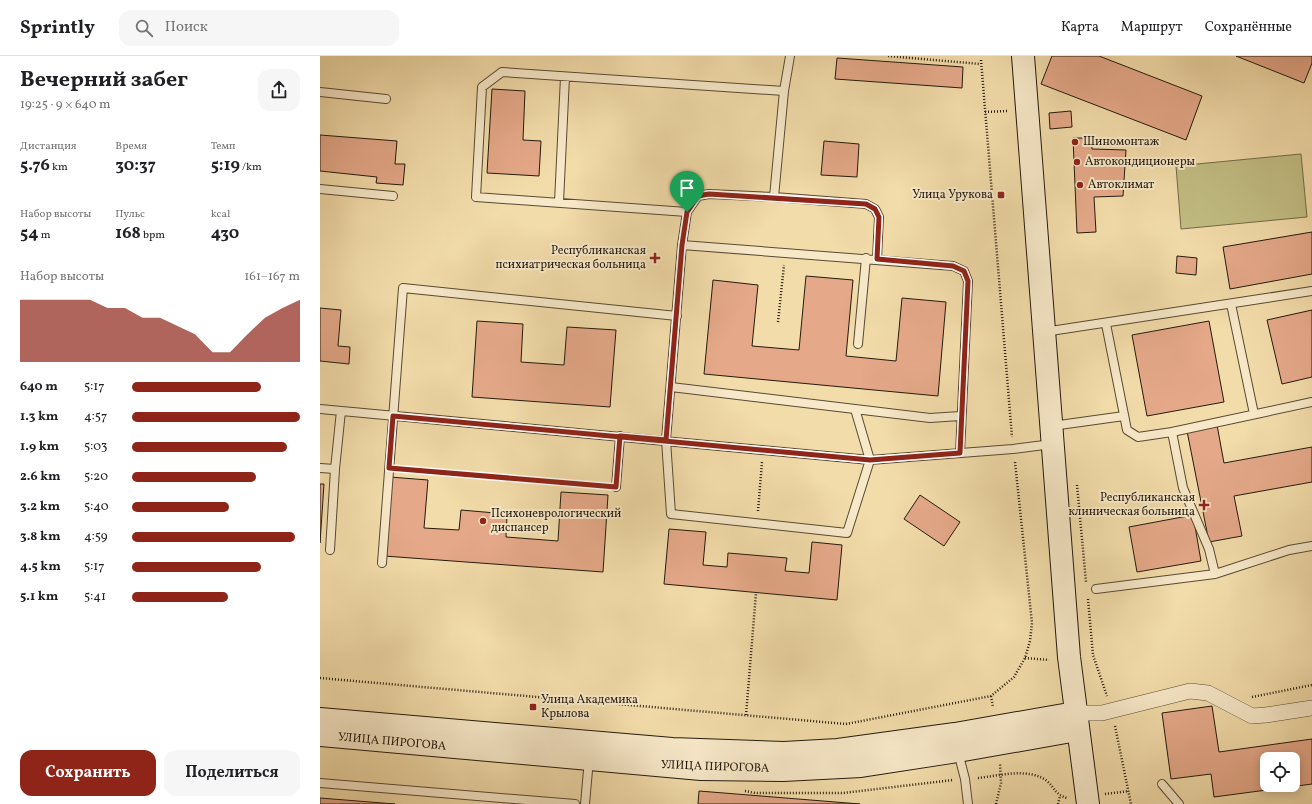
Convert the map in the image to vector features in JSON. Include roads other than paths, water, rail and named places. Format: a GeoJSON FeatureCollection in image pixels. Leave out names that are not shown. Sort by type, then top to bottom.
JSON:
{"type":"FeatureCollection","features":[{"type":"Feature","properties":{"kind":"main road"},"geometry":{"type":"LineString","coordinates":[[1023,56],[1076,722],[1086,799]]}},
{"type":"Feature","properties":{"kind":"main road","name":"УЛИЦА ПИРОГОВА"},"geometry":{"type":"LineString","coordinates":[[320,719],[590,751],[701,769],[783,770],[861,766],[958,751],[1076,722]]}},
{"type":"Feature","properties":{"kind":"main road","name":"УЛИЦА ПИРОГОВА"},"geometry":{"type":"LineString","coordinates":[[320,735],[590,751],[672,749],[784,753],[838,750],[956,734],[1076,722]]}},
{"type":"Feature","properties":{"kind":"street","name":"УЛИЦА ПИРОГОВА"},"geometry":{"type":"LineString","coordinates":[[1076,722],[1106,708],[1190,691],[1208,692],[1252,716],[1312,708]]}},
{"type":"Feature","properties":{"kind":"lane"},"geometry":{"type":"LineString","coordinates":[[774,197],[784,92],[790,56]]}},
{"type":"Feature","properties":{"kind":"lane"},"geometry":{"type":"LineString","coordinates":[[687,212],[476,197],[482,87],[502,72],[784,92]]}},
{"type":"Feature","properties":{"kind":"lane"},"geometry":{"type":"LineString","coordinates":[[558,202],[565,77]]}},
{"type":"Feature","properties":{"kind":"lane"},"geometry":{"type":"LineString","coordinates":[[320,92],[386,99]]}},
{"type":"Feature","properties":{"kind":"lane"},"geometry":{"type":"LineString","coordinates":[[320,190],[393,196]]}},
{"type":"Feature","properties":{"kind":"lane"},"geometry":{"type":"LineString","coordinates":[[855,409],[870,460],[846,533],[671,514],[666,440],[682,245],[687,212],[698,196],[709,194],[774,197],[866,204],[875,209],[879,217],[877,259]]}},
{"type":"Feature","properties":{"kind":"lane"},"geometry":{"type":"LineString","coordinates":[[682,245],[866,258],[953,266],[964,271],[968,281],[960,416],[960,453]]}},
{"type":"Feature","properties":{"kind":"lane"},"geometry":{"type":"LineString","coordinates":[[858,344],[866,258]]}},
{"type":"Feature","properties":{"kind":"lane"},"geometry":{"type":"LineString","coordinates":[[382,563],[403,288],[677,316]]}},
{"type":"Feature","properties":{"kind":"lane"},"geometry":{"type":"LineString","coordinates":[[1044,332],[1106,324],[1312,291]]}},
{"type":"Feature","properties":{"kind":"lane"},"geometry":{"type":"LineString","coordinates":[[1231,304],[1254,414]]}},
{"type":"Feature","properties":{"kind":"lane"},"geometry":{"type":"LineString","coordinates":[[1106,324],[1127,430],[1138,437],[1172,432],[1312,402]]}},
{"type":"Feature","properties":{"kind":"lane"},"geometry":{"type":"LineString","coordinates":[[671,387],[930,418],[960,416]]}},
{"type":"Feature","properties":{"kind":"lane"},"geometry":{"type":"LineString","coordinates":[[320,410],[666,440],[870,460],[960,453],[1052,435],[1124,416]]}},
{"type":"Feature","properties":{"kind":"lane"},"geometry":{"type":"LineString","coordinates":[[330,550],[335,469],[341,411]]}},
{"type":"Feature","properties":{"kind":"lane"},"geometry":{"type":"LineString","coordinates":[[1172,432],[1183,488],[1209,549],[1215,574]]}},
{"type":"Feature","properties":{"kind":"lane"},"geometry":{"type":"LineString","coordinates":[[616,487],[620,436]]}},
{"type":"Feature","properties":{"kind":"lane"},"geometry":{"type":"LineString","coordinates":[[320,468],[335,469]]}},
{"type":"Feature","properties":{"kind":"lane"},"geometry":{"type":"LineString","coordinates":[[1092,590],[1215,574],[1290,550],[1312,546]]}},
{"type":"Feature","properties":{"kind":"lane"},"geometry":{"type":"LineString","coordinates":[[585,804],[590,751]]}},
{"type":"Feature","properties":{"kind":"lane"},"geometry":{"type":"LineString","coordinates":[[958,751],[965,779],[968,804]]}},
{"type":"Feature","properties":{"kind":"lane"},"geometry":{"type":"LineString","coordinates":[[320,783],[575,804]]}},
{"type":"Feature","properties":{"kind":"lane"},"geometry":{"type":"LineString","coordinates":[[1162,784],[1179,804]]}},
{"type":"Feature","properties":{"kind":"place","name":"Шиномонтаж"},"geometry":{"type":"Point","coordinates":[1075,142]}},
{"type":"Feature","properties":{"kind":"place","name":"Автокондиционеры"},"geometry":{"type":"Point","coordinates":[1077,162]}},
{"type":"Feature","properties":{"kind":"place","name":"Автоклимат"},"geometry":{"type":"Point","coordinates":[1080,185]}},
{"type":"Feature","properties":{"kind":"place","name":"Улица Урукова"},"geometry":{"type":"Point","coordinates":[1001,195]}},
{"type":"Feature","properties":{"kind":"place","name":"Республиканская психиатрическая больница"},"geometry":{"type":"Point","coordinates":[655,258]}},
{"type":"Feature","properties":{"kind":"place","name":"Республиканская клиническая больница"},"geometry":{"type":"Point","coordinates":[1204,505]}},
{"type":"Feature","properties":{"kind":"place","name":"Психоневрологический диспансер"},"geometry":{"type":"Point","coordinates":[483,521]}},
{"type":"Feature","properties":{"kind":"place","name":"Улица Академика Крылова"},"geometry":{"type":"Point","coordinates":[533,707]}}]}
